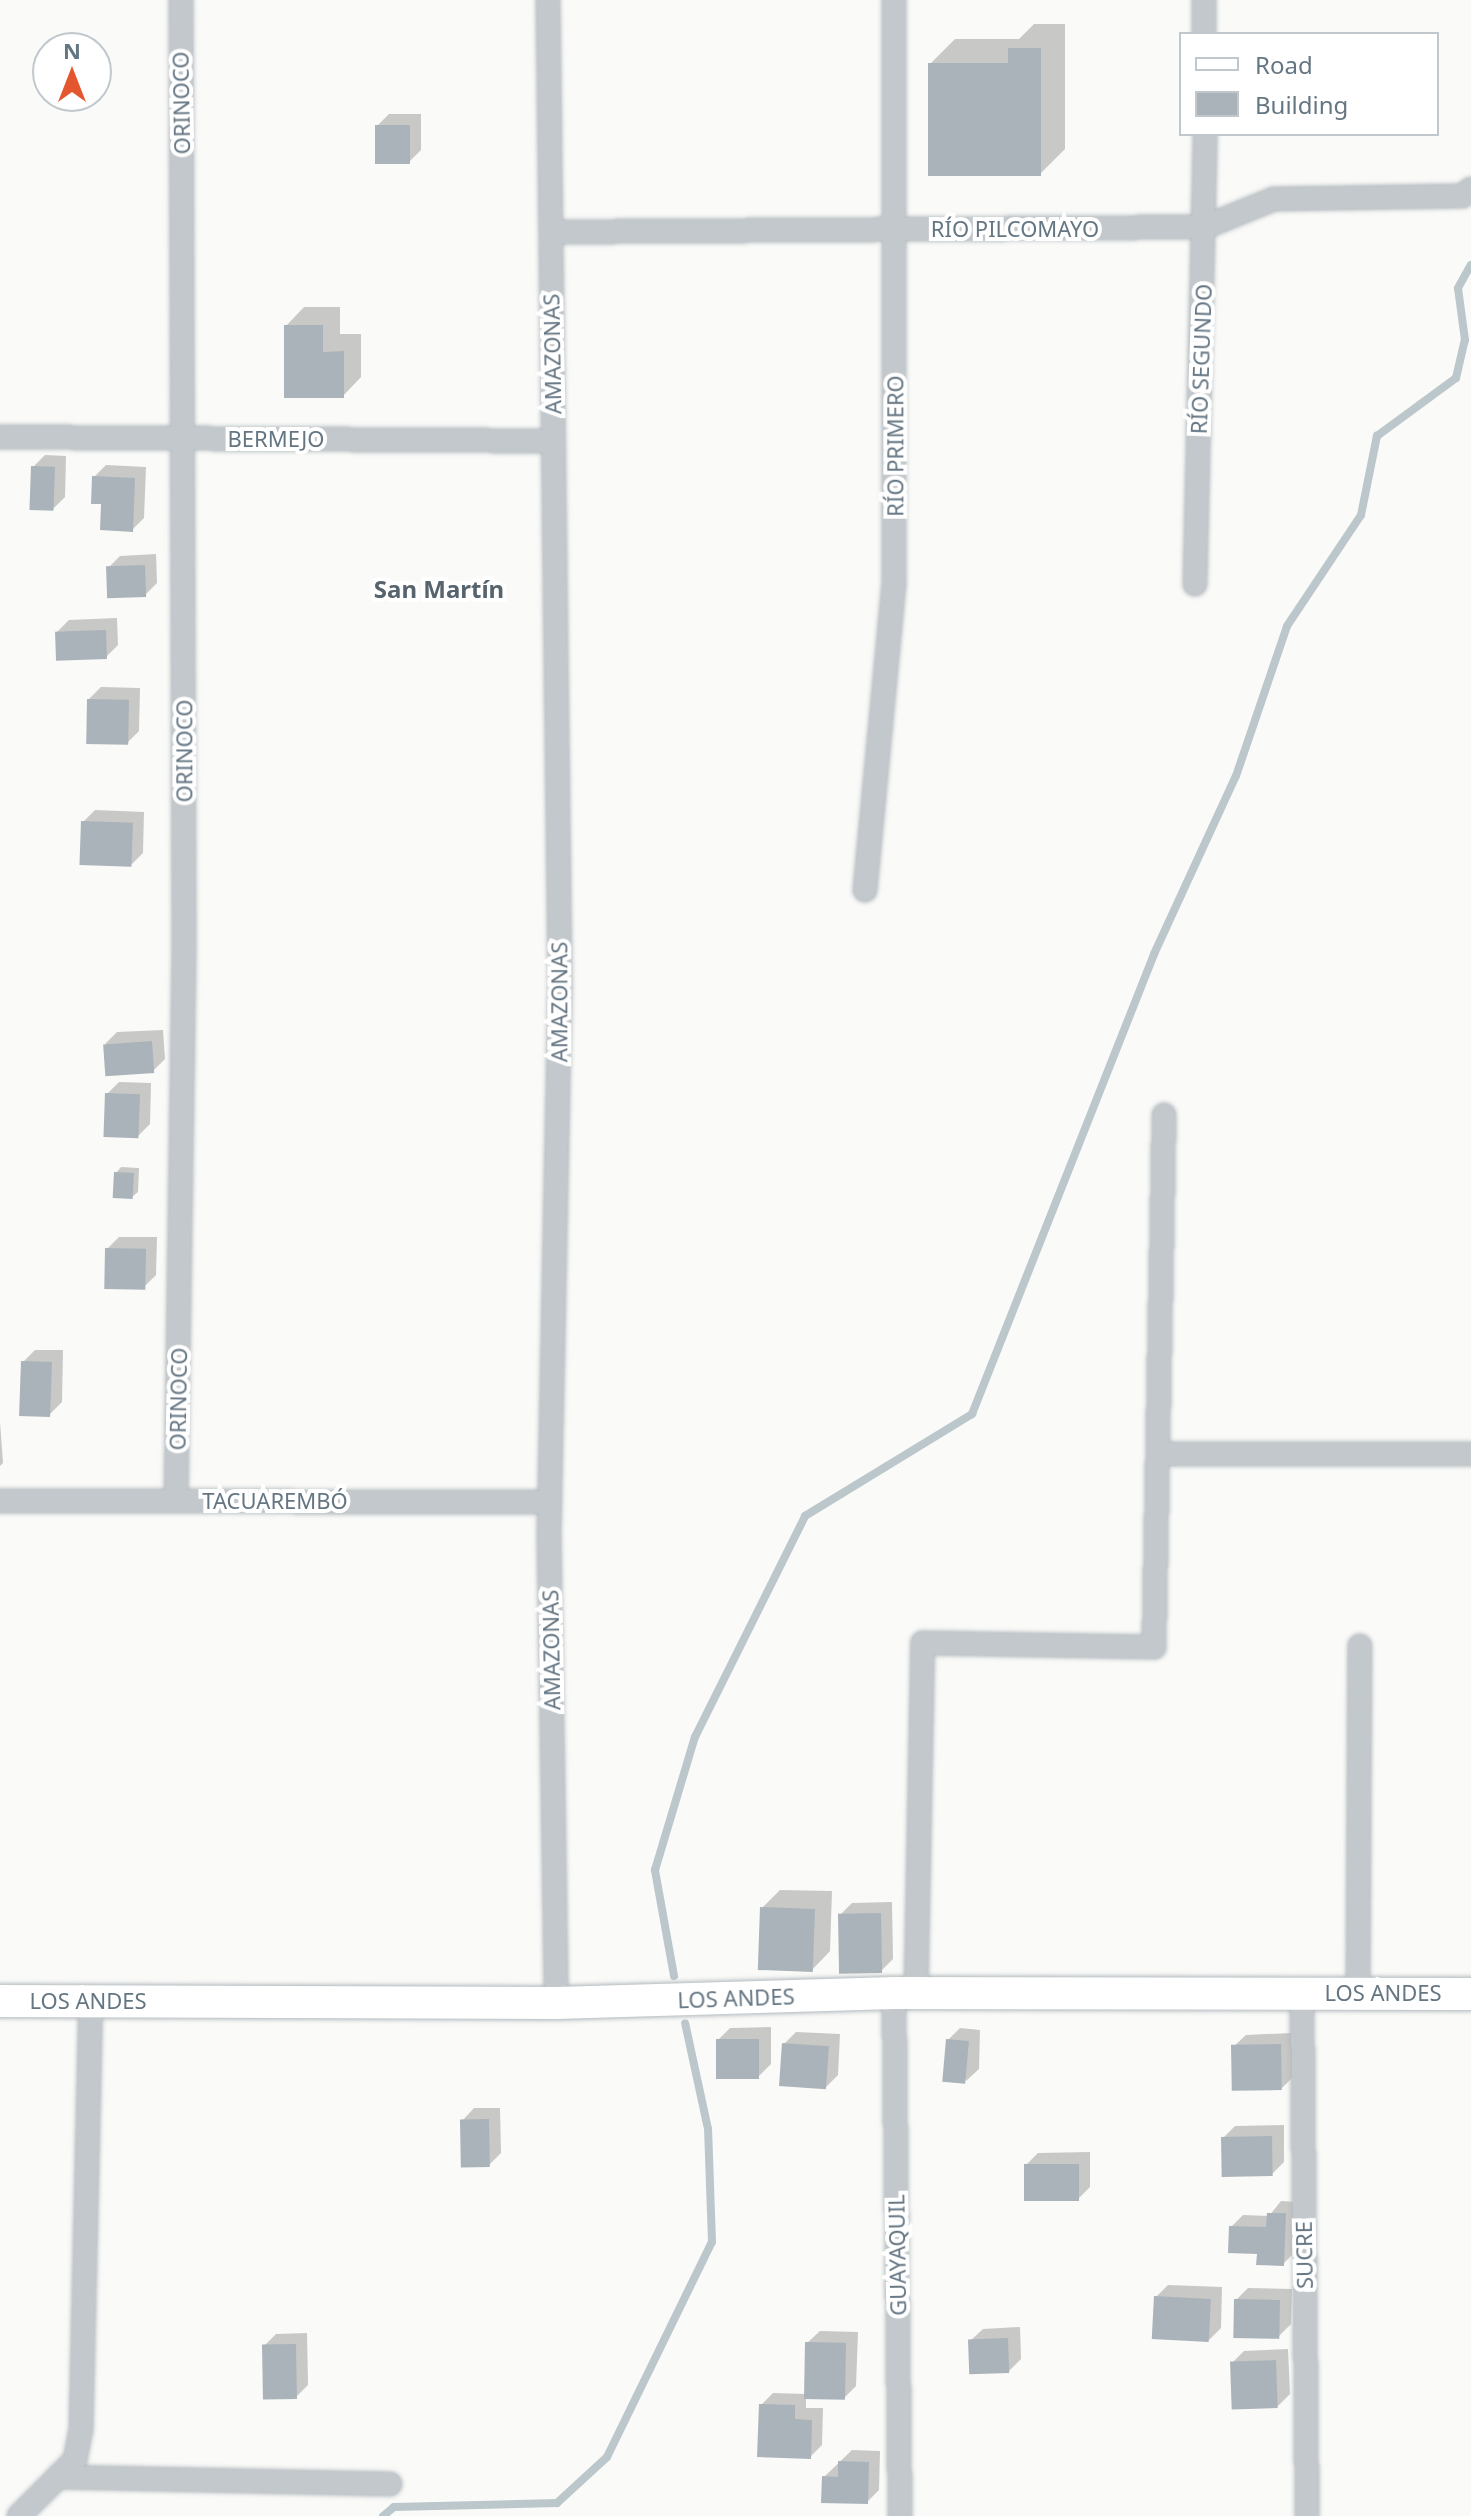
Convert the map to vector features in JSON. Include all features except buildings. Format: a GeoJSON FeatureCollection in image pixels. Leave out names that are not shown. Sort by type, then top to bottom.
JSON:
{"type":"FeatureCollection","features":[{"type":"Feature","properties":{"kind":"main road","name":"LOS ANDES"},"geometry":{"type":"LineString","coordinates":[[0,2001],[556,2003],[905,1993],[1471,1994]]}},
{"type":"Feature","properties":{"kind":"street","name":"ORINOCO"},"geometry":{"type":"LineString","coordinates":[[176,1501],[184,439],[181,0]]}},
{"type":"Feature","properties":{"kind":"street","name":"AMAZONAS"},"geometry":{"type":"LineString","coordinates":[[548,0],[560,986],[549,1502],[556,2003]]}},
{"type":"Feature","properties":{"kind":"street","name":"RÍO PRIMERO"},"geometry":{"type":"LineString","coordinates":[[865,890],[894,585],[894,0]]}},
{"type":"Feature","properties":{"kind":"street"},"geometry":{"type":"LineString","coordinates":[[1204,0],[1204,32]]}},
{"type":"Feature","properties":{"kind":"street","name":"RÍO SEGUNDO"},"geometry":{"type":"LineString","coordinates":[[1195,584],[1205,136]]}},
{"type":"Feature","properties":{"kind":"street","name":"RÍO PILCOMAYO"},"geometry":{"type":"LineString","coordinates":[[551,232],[1205,227],[1274,199],[1462,196],[1471,189]]}},
{"type":"Feature","properties":{"kind":"street","name":"BERMEJO"},"geometry":{"type":"LineString","coordinates":[[0,437],[553,441]]}},
{"type":"Feature","properties":{"kind":"street"},"geometry":{"type":"LineString","coordinates":[[1164,1115],[1158,1454],[1471,1454]]}},
{"type":"Feature","properties":{"kind":"street","name":"GUAYAQUIL"},"geometry":{"type":"LineString","coordinates":[[900,2516],[905,1993],[923,1643],[1154,1647],[1158,1454]]}},
{"type":"Feature","properties":{"kind":"street","name":"TACUAREMBÓ"},"geometry":{"type":"LineString","coordinates":[[0,1501],[549,1502]]}},
{"type":"Feature","properties":{"kind":"street"},"geometry":{"type":"LineString","coordinates":[[1358,1992],[1360,1646]]}},
{"type":"Feature","properties":{"kind":"street","name":"SUCRE"},"geometry":{"type":"LineString","coordinates":[[1302,1994],[1307,2516]]}},
{"type":"Feature","properties":{"kind":"street"},"geometry":{"type":"LineString","coordinates":[[19,2516],[75,2460],[81,2429],[91,2000]]}},
{"type":"Feature","properties":{"kind":"street"},"geometry":{"type":"LineString","coordinates":[[58,2477],[390,2484]]}},
{"type":"Feature","properties":{"kind":"waterway"},"geometry":{"type":"LineString","coordinates":[[674,1976],[655,1870],[695,1737],[805,1516],[972,1414],[1154,954],[1236,776],[1287,626],[1361,515],[1377,436],[1456,378],[1465,340],[1458,288],[1471,265]]}},
{"type":"Feature","properties":{"kind":"waterway"},"geometry":{"type":"LineString","coordinates":[[383,2516],[394,2507],[557,2503],[607,2457],[712,2242],[708,2129],[685,2023]]}},
{"type":"Feature","properties":{"kind":"district","name":"San Martín"},"geometry":{"type":"Point","coordinates":[439,589]}}]}
